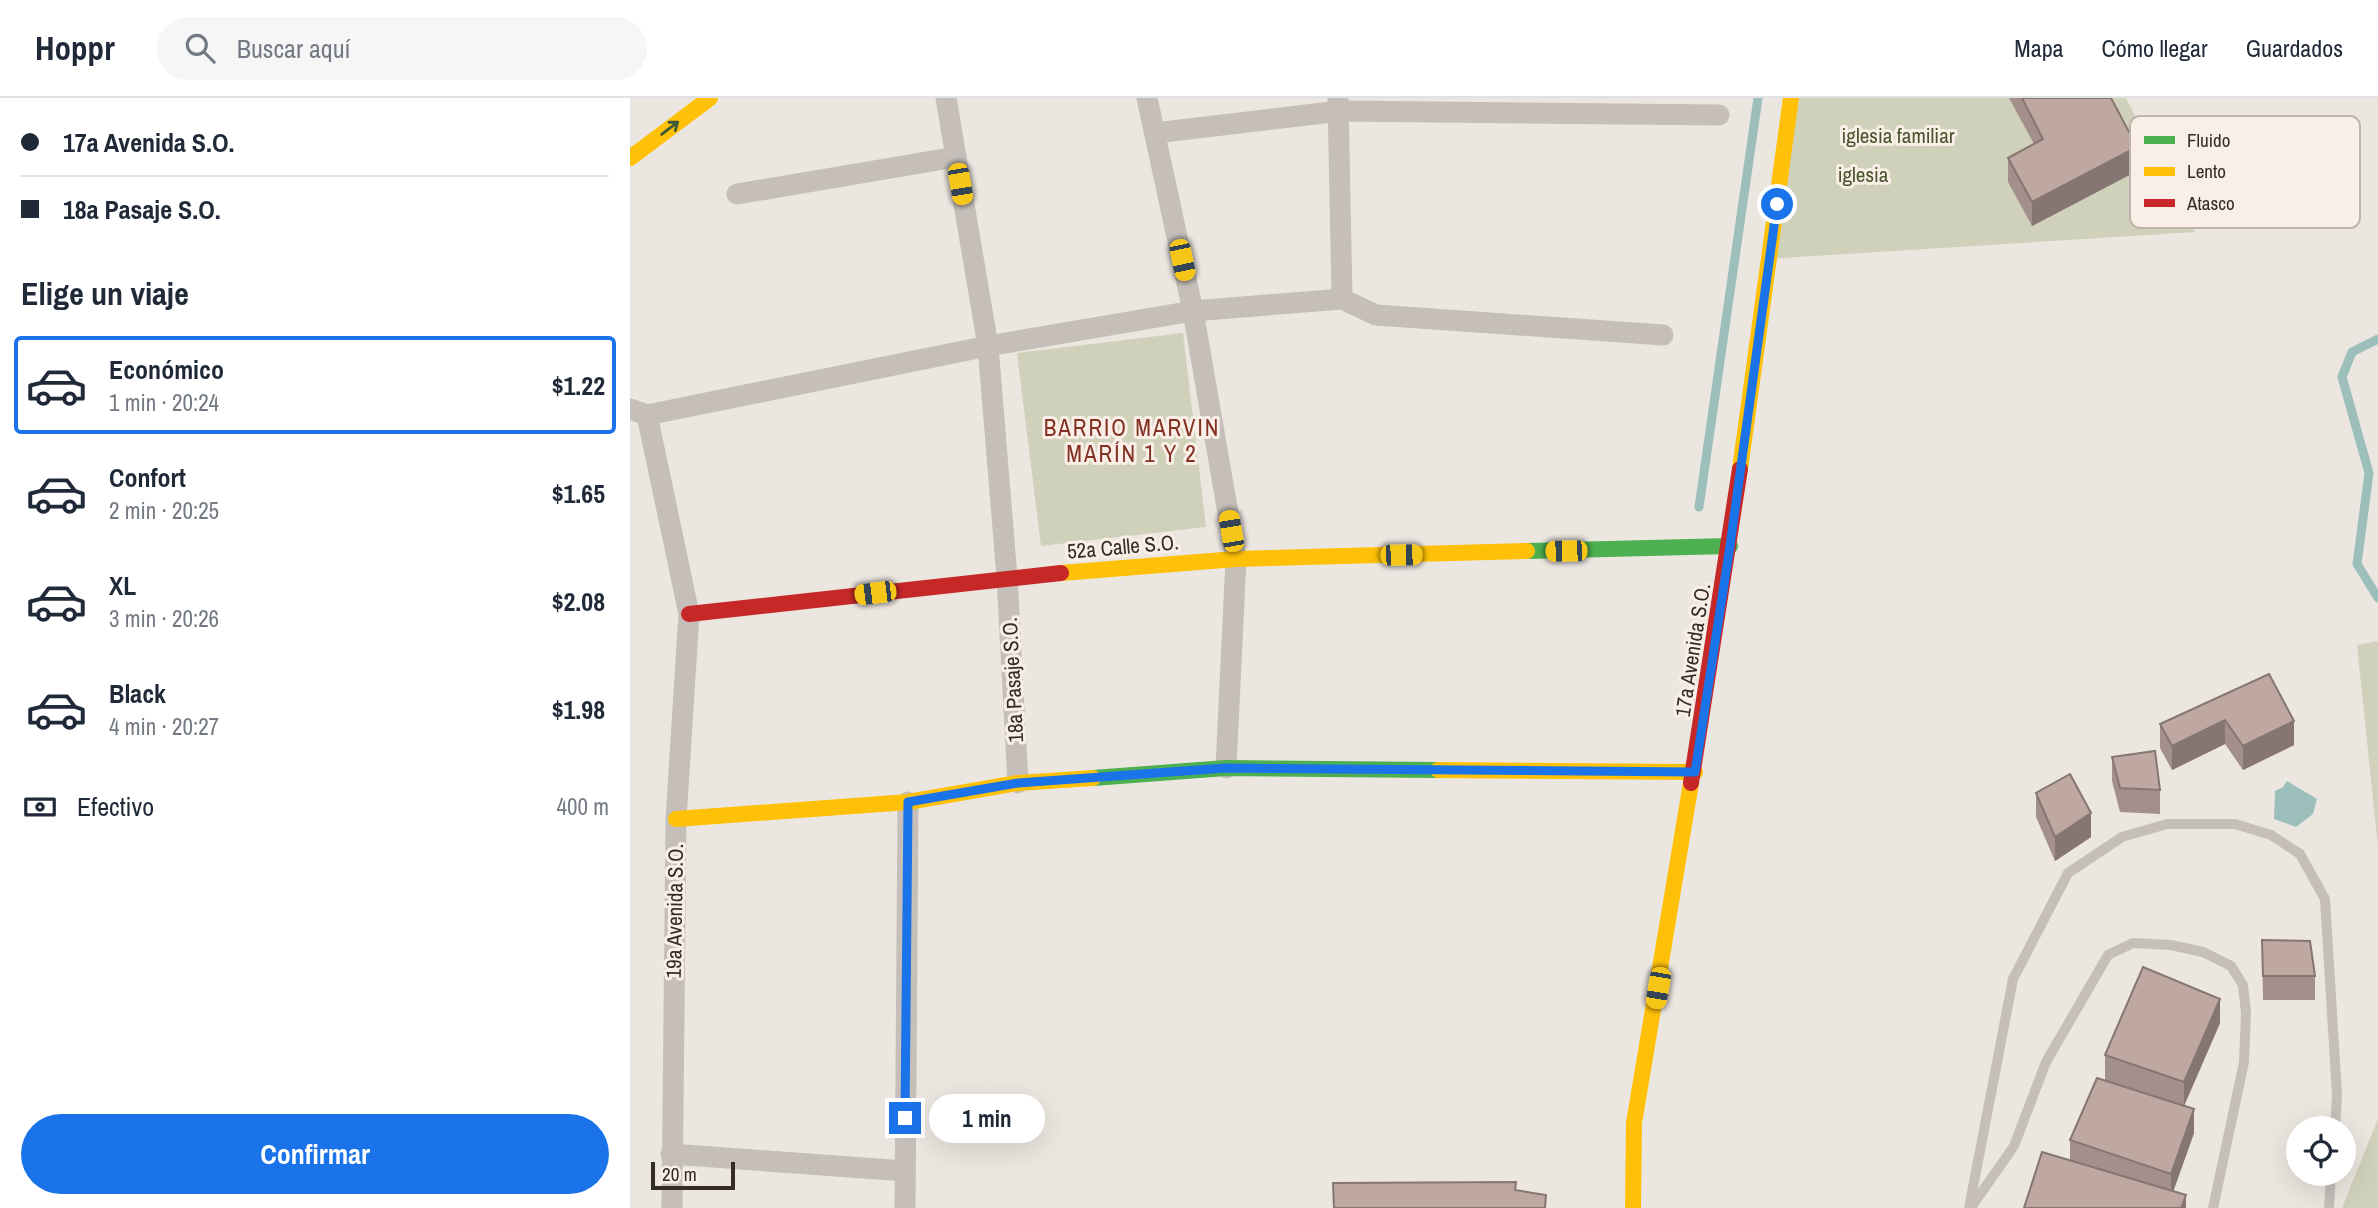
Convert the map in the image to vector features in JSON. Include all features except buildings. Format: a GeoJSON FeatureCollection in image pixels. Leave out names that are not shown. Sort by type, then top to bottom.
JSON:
{"type":"FeatureCollection","features":[{"type":"Feature","properties":{"kind":"street"},"geometry":{"type":"LineString","coordinates":[[630,158],[710,98]]}},
{"type":"Feature","properties":{"kind":"street","name":"18a Pasaje S.O."},"geometry":{"type":"LineString","coordinates":[[946,98],[988,346],[1007,577],[1018,783]]}},
{"type":"Feature","properties":{"kind":"street"},"geometry":{"type":"LineString","coordinates":[[1147,98],[1193,311],[1236,559],[1226,768]]}},
{"type":"Feature","properties":{"kind":"street","name":"17a Avenida S.O."},"geometry":{"type":"LineString","coordinates":[[1633,1208],[1634,1123],[1695,772],[1730,546],[1791,98]]}},
{"type":"Feature","properties":{"kind":"street"},"geometry":{"type":"LineString","coordinates":[[1155,133],[1339,104],[1718,115]]}},
{"type":"Feature","properties":{"kind":"street"},"geometry":{"type":"LineString","coordinates":[[1339,104],[1342,299]]}},
{"type":"Feature","properties":{"kind":"street"},"geometry":{"type":"LineString","coordinates":[[737,194],[956,158]]}},
{"type":"Feature","properties":{"kind":"street"},"geometry":{"type":"LineString","coordinates":[[638,412],[988,346],[1193,311],[1342,299],[1376,315],[1663,335]]}},
{"type":"Feature","properties":{"kind":"street","name":"19a Avenida S.O."},"geometry":{"type":"LineString","coordinates":[[638,412],[690,614],[676,819],[672,1208]]}},
{"type":"Feature","properties":{"kind":"street","name":"52a Calle S.O."},"geometry":{"type":"LineString","coordinates":[[690,614],[1007,577],[1236,559],[1730,546]]}},
{"type":"Feature","properties":{"kind":"street"},"geometry":{"type":"LineString","coordinates":[[676,819],[908,802],[1018,783],[1226,768],[1695,772]]}},
{"type":"Feature","properties":{"kind":"street"},"geometry":{"type":"LineString","coordinates":[[905,1208],[908,802]]}},
{"type":"Feature","properties":{"kind":"street"},"geometry":{"type":"LineString","coordinates":[[671,1154],[905,1171]]}},
{"type":"Feature","properties":{"kind":"lane"},"geometry":{"type":"LineString","coordinates":[[2127,131],[2130,137]]}},
{"type":"Feature","properties":{"kind":"lane"},"geometry":{"type":"LineString","coordinates":[[1970,1208],[2013,979],[2068,873],[2122,837],[2167,824],[2235,824],[2271,835],[2300,854],[2325,899],[2337,1095],[2335,1116]]}},
{"type":"Feature","properties":{"kind":"lane"},"geometry":{"type":"LineString","coordinates":[[1970,1208],[2014,1146],[2046,1062],[2108,955],[2133,943],[2171,945],[2203,952],[2231,966],[2243,985],[2246,1013],[2244,1062],[2213,1208]]}},
{"type":"Feature","properties":{"kind":"lane"},"geometry":{"type":"LineString","coordinates":[[2329,1208],[2330,1186]]}},
{"type":"Feature","properties":{"kind":"green space","name":"iglesia"},"geometry":{"type":"Polygon","coordinates":[[[1793,98],[2126,98],[2135,116],[2130,116],[2130,228],[2193,228],[2195,232],[1766,259],[1793,98]]]}},
{"type":"Feature","properties":{"kind":"green space"},"geometry":{"type":"Polygon","coordinates":[[[1183,333],[1206,527],[1041,546],[1017,353],[1183,333]]]}},
{"type":"Feature","properties":{"kind":"green space"},"geometry":{"type":"Polygon","coordinates":[[[2378,641],[2378,847],[2357,645],[2378,641]]]}},
{"type":"Feature","properties":{"kind":"green space"},"geometry":{"type":"Polygon","coordinates":[[[2378,1119],[2378,1208],[2342,1208],[2351,1186],[2356,1186],[2356,1173],[2378,1119]]]}},
{"type":"Feature","properties":{"kind":"water"},"geometry":{"type":"Polygon","coordinates":[[[2287,781],[2317,799],[2313,814],[2296,827],[2274,819],[2275,791],[2287,781]]]}},
{"type":"Feature","properties":{"kind":"waterway"},"geometry":{"type":"LineString","coordinates":[[1699,507],[1758,98]]}},
{"type":"Feature","properties":{"kind":"waterway"},"geometry":{"type":"LineString","coordinates":[[2378,339],[2352,352],[2342,377],[2369,473],[2357,564],[2378,598]]}},
{"type":"Feature","properties":{"kind":"traffic: fast"},"geometry":{"type":"LineString","coordinates":[[1527,551],[1730,546]]}},
{"type":"Feature","properties":{"kind":"traffic: fast"},"geometry":{"type":"LineString","coordinates":[[1093,778],[1226,768],[1438,770]]}},
{"type":"Feature","properties":{"kind":"traffic: slow"},"geometry":{"type":"LineString","coordinates":[[630,158],[710,98]]}},
{"type":"Feature","properties":{"kind":"traffic: slow"},"geometry":{"type":"LineString","coordinates":[[1740,469],[1791,98]]}},
{"type":"Feature","properties":{"kind":"traffic: slow"},"geometry":{"type":"LineString","coordinates":[[1061,573],[1236,559],[1527,551]]}},
{"type":"Feature","properties":{"kind":"traffic: slow"},"geometry":{"type":"LineString","coordinates":[[1438,770],[1695,772]]}},
{"type":"Feature","properties":{"kind":"traffic: slow"},"geometry":{"type":"LineString","coordinates":[[676,819],[908,802],[1018,783],[1093,778]]}},
{"type":"Feature","properties":{"kind":"traffic: slow"},"geometry":{"type":"LineString","coordinates":[[1633,1208],[1634,1123],[1691,783]]}},
{"type":"Feature","properties":{"kind":"traffic: jam"},"geometry":{"type":"LineString","coordinates":[[1691,783],[1740,469]]}},
{"type":"Feature","properties":{"kind":"traffic: jam"},"geometry":{"type":"LineString","coordinates":[[689,614],[1061,573]]}},
{"type":"Feature","properties":{"kind":"district","name":"BARRIO MARVIN MARÍN 1 Y 2"},"geometry":{"type":"Point","coordinates":[1132,441]}},
{"type":"Feature","properties":{"kind":"route"},"geometry":{"type":"LineString","coordinates":[[905,1118],[908,802],[1018,783],[1226,768],[1695,772],[1730,546],[1777,204]]}},
{"type":"Feature","properties":{"kind":"park label","name":"iglesia familiar"},"geometry":{"type":"Point","coordinates":[1898,136]}}]}
